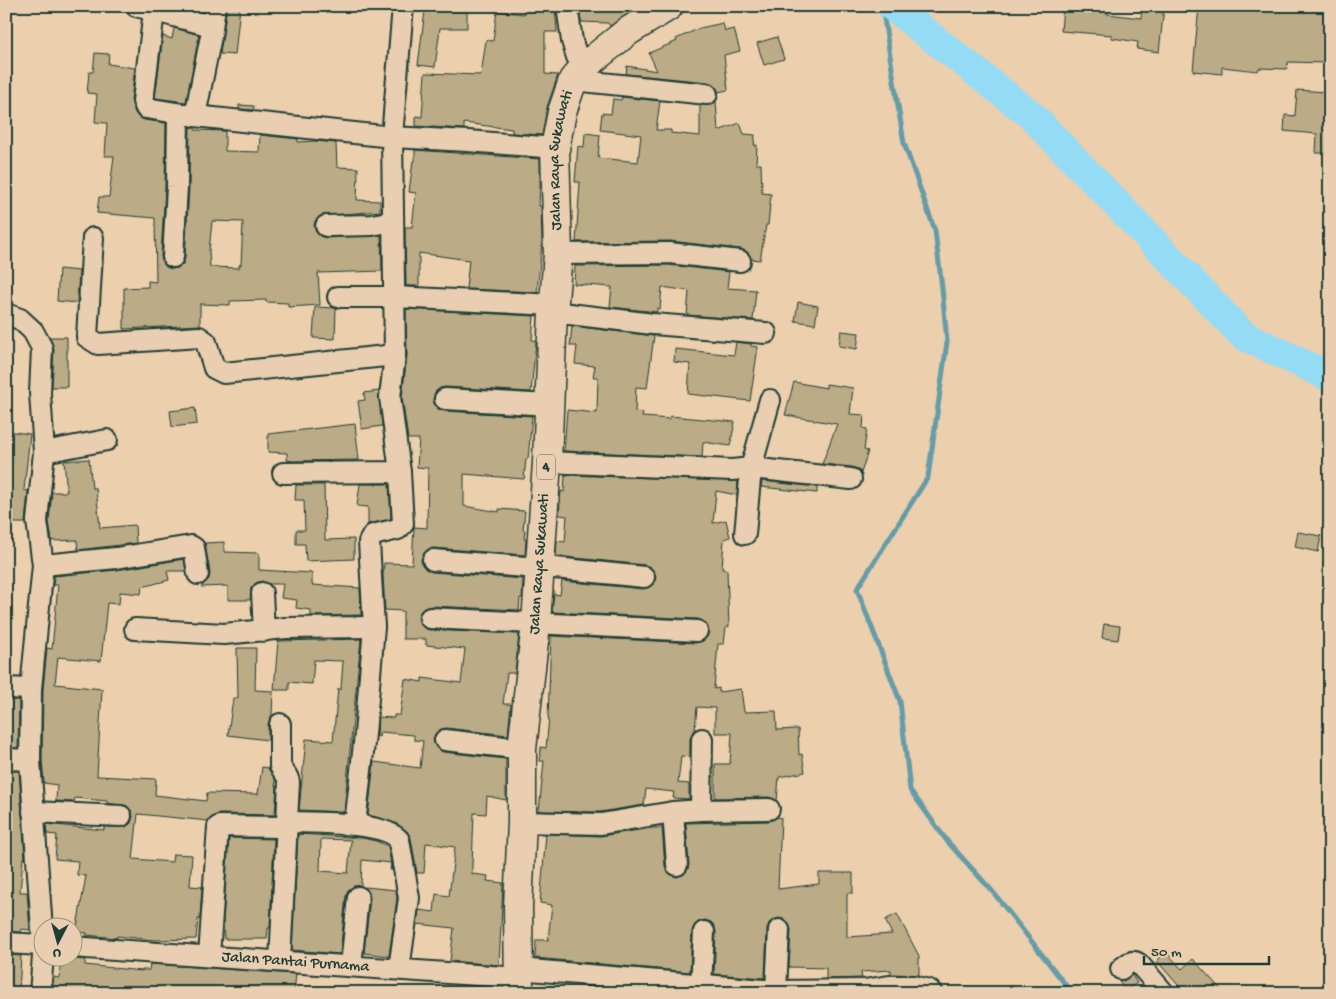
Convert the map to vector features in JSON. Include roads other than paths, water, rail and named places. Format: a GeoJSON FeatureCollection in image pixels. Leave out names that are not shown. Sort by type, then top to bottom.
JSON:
{"type":"FeatureCollection","features":[{"type":"Feature","properties":{"kind":"highway"},"geometry":{"type":"LineString","coordinates":[[580,73],[627,32],[669,6]]}},
{"type":"Feature","properties":{"kind":"highway","name":"Jalan Raya Sukawati"},"geometry":{"type":"LineString","coordinates":[[519,980],[518,907],[522,822],[522,749],[536,623],[558,254],[555,148],[562,112],[580,73]]}},
{"type":"Feature","properties":{"kind":"street"},"geometry":{"type":"LineString","coordinates":[[355,825],[374,627],[369,542],[373,535],[398,529],[403,524],[400,472],[390,397],[395,355],[392,137],[403,6]]}},
{"type":"Feature","properties":{"kind":"street"},"geometry":{"type":"LineString","coordinates":[[567,6],[572,41],[580,73],[707,94]]}},
{"type":"Feature","properties":{"kind":"street"},"geometry":{"type":"LineString","coordinates":[[173,257],[177,187],[187,115],[214,16],[145,9],[143,101],[145,107],[149,109],[187,115],[392,137],[555,148]]}},
{"type":"Feature","properties":{"kind":"street"},"geometry":{"type":"LineString","coordinates":[[326,226],[372,225],[393,221]]}},
{"type":"Feature","properties":{"kind":"street"},"geometry":{"type":"LineString","coordinates":[[93,238],[87,337],[98,344],[199,337],[205,339],[214,368],[224,373],[395,355]]}},
{"type":"Feature","properties":{"kind":"street"},"geometry":{"type":"LineString","coordinates":[[558,254],[669,253],[740,261]]}},
{"type":"Feature","properties":{"kind":"street"},"geometry":{"type":"LineString","coordinates":[[338,297],[395,298],[554,308],[652,324],[766,333]]}},
{"type":"Feature","properties":{"kind":"street"},"geometry":{"type":"LineString","coordinates":[[6,314],[20,319],[33,331],[42,348],[40,394],[44,452],[37,522],[43,565],[31,689],[30,760],[41,916]]}},
{"type":"Feature","properties":{"kind":"street"},"geometry":{"type":"LineString","coordinates":[[445,399],[549,405]]}},
{"type":"Feature","properties":{"kind":"street"},"geometry":{"type":"LineString","coordinates":[[744,534],[744,469],[770,400]]}},
{"type":"Feature","properties":{"kind":"street"},"geometry":{"type":"LineString","coordinates":[[44,452],[107,440]]}},
{"type":"Feature","properties":{"kind":"street"},"geometry":{"type":"LineString","coordinates":[[547,462],[744,469],[851,479]]}},
{"type":"Feature","properties":{"kind":"street"},"geometry":{"type":"LineString","coordinates":[[283,472],[400,472]]}},
{"type":"Feature","properties":{"kind":"street"},"geometry":{"type":"LineString","coordinates":[[43,565],[116,558],[191,546],[194,548],[198,574]]}},
{"type":"Feature","properties":{"kind":"street"},"geometry":{"type":"LineString","coordinates":[[434,560],[555,568],[644,577]]}},
{"type":"Feature","properties":{"kind":"street"},"geometry":{"type":"LineString","coordinates":[[262,593],[264,631]]}},
{"type":"Feature","properties":{"kind":"street"},"geometry":{"type":"LineString","coordinates":[[430,618],[697,631]]}},
{"type":"Feature","properties":{"kind":"street"},"geometry":{"type":"LineString","coordinates":[[135,629],[224,634],[286,628],[374,627]]}},
{"type":"Feature","properties":{"kind":"street"},"geometry":{"type":"LineString","coordinates":[[6,688],[31,689]]}},
{"type":"Feature","properties":{"kind":"street"},"geometry":{"type":"LineString","coordinates":[[280,724],[280,766],[289,782],[280,961]]}},
{"type":"Feature","properties":{"kind":"street"},"geometry":{"type":"LineString","coordinates":[[701,810],[702,739]]}},
{"type":"Feature","properties":{"kind":"street"},"geometry":{"type":"LineString","coordinates":[[445,740],[522,749]]}},
{"type":"Feature","properties":{"kind":"street"},"geometry":{"type":"LineString","coordinates":[[6,759],[30,760]]}},
{"type":"Feature","properties":{"kind":"street"},"geometry":{"type":"LineString","coordinates":[[522,822],[601,824],[673,812],[769,809]]}},
{"type":"Feature","properties":{"kind":"street"},"geometry":{"type":"LineString","coordinates":[[33,812],[121,816]]}},
{"type":"Feature","properties":{"kind":"street"},"geometry":{"type":"LineString","coordinates":[[673,812],[677,865]]}},
{"type":"Feature","properties":{"kind":"street"},"geometry":{"type":"LineString","coordinates":[[210,956],[216,830],[218,827],[279,827],[288,822],[355,825],[388,832],[399,840],[409,898],[399,969]]}},
{"type":"Feature","properties":{"kind":"street"},"geometry":{"type":"LineString","coordinates":[[350,966],[358,897]]}},
{"type":"Feature","properties":{"kind":"street"},"geometry":{"type":"LineString","coordinates":[[776,992],[779,930]]}},
{"type":"Feature","properties":{"kind":"street"},"geometry":{"type":"LineString","coordinates":[[701,985],[704,932]]}},
{"type":"Feature","properties":{"kind":"street"},"geometry":{"type":"LineString","coordinates":[[6,942],[32,944]]}},
{"type":"Feature","properties":{"kind":"street","name":"Jalan Pantai Purnama"},"geometry":{"type":"LineString","coordinates":[[82,948],[399,969],[519,980],[701,985],[776,992],[864,990],[889,986],[913,986],[929,990],[932,993]]}},
{"type":"Feature","properties":{"kind":"street"},"geometry":{"type":"LineString","coordinates":[[1121,969],[1130,962],[1135,961],[1164,993]]}},
{"type":"Feature","properties":{"kind":"street"},"geometry":{"type":"LineString","coordinates":[[40,993],[42,966]]}},
{"type":"Feature","properties":{"kind":"waterway"},"geometry":{"type":"LineString","coordinates":[[882,6],[904,143],[935,231],[947,342],[928,477],[857,589],[900,701],[910,790],[947,841],[993,892],[1072,993]]}},
{"type":"Feature","properties":{"kind":"waterway"},"geometry":{"type":"LineString","coordinates":[[892,6],[1031,115],[1243,335],[1330,377]]}}]}
